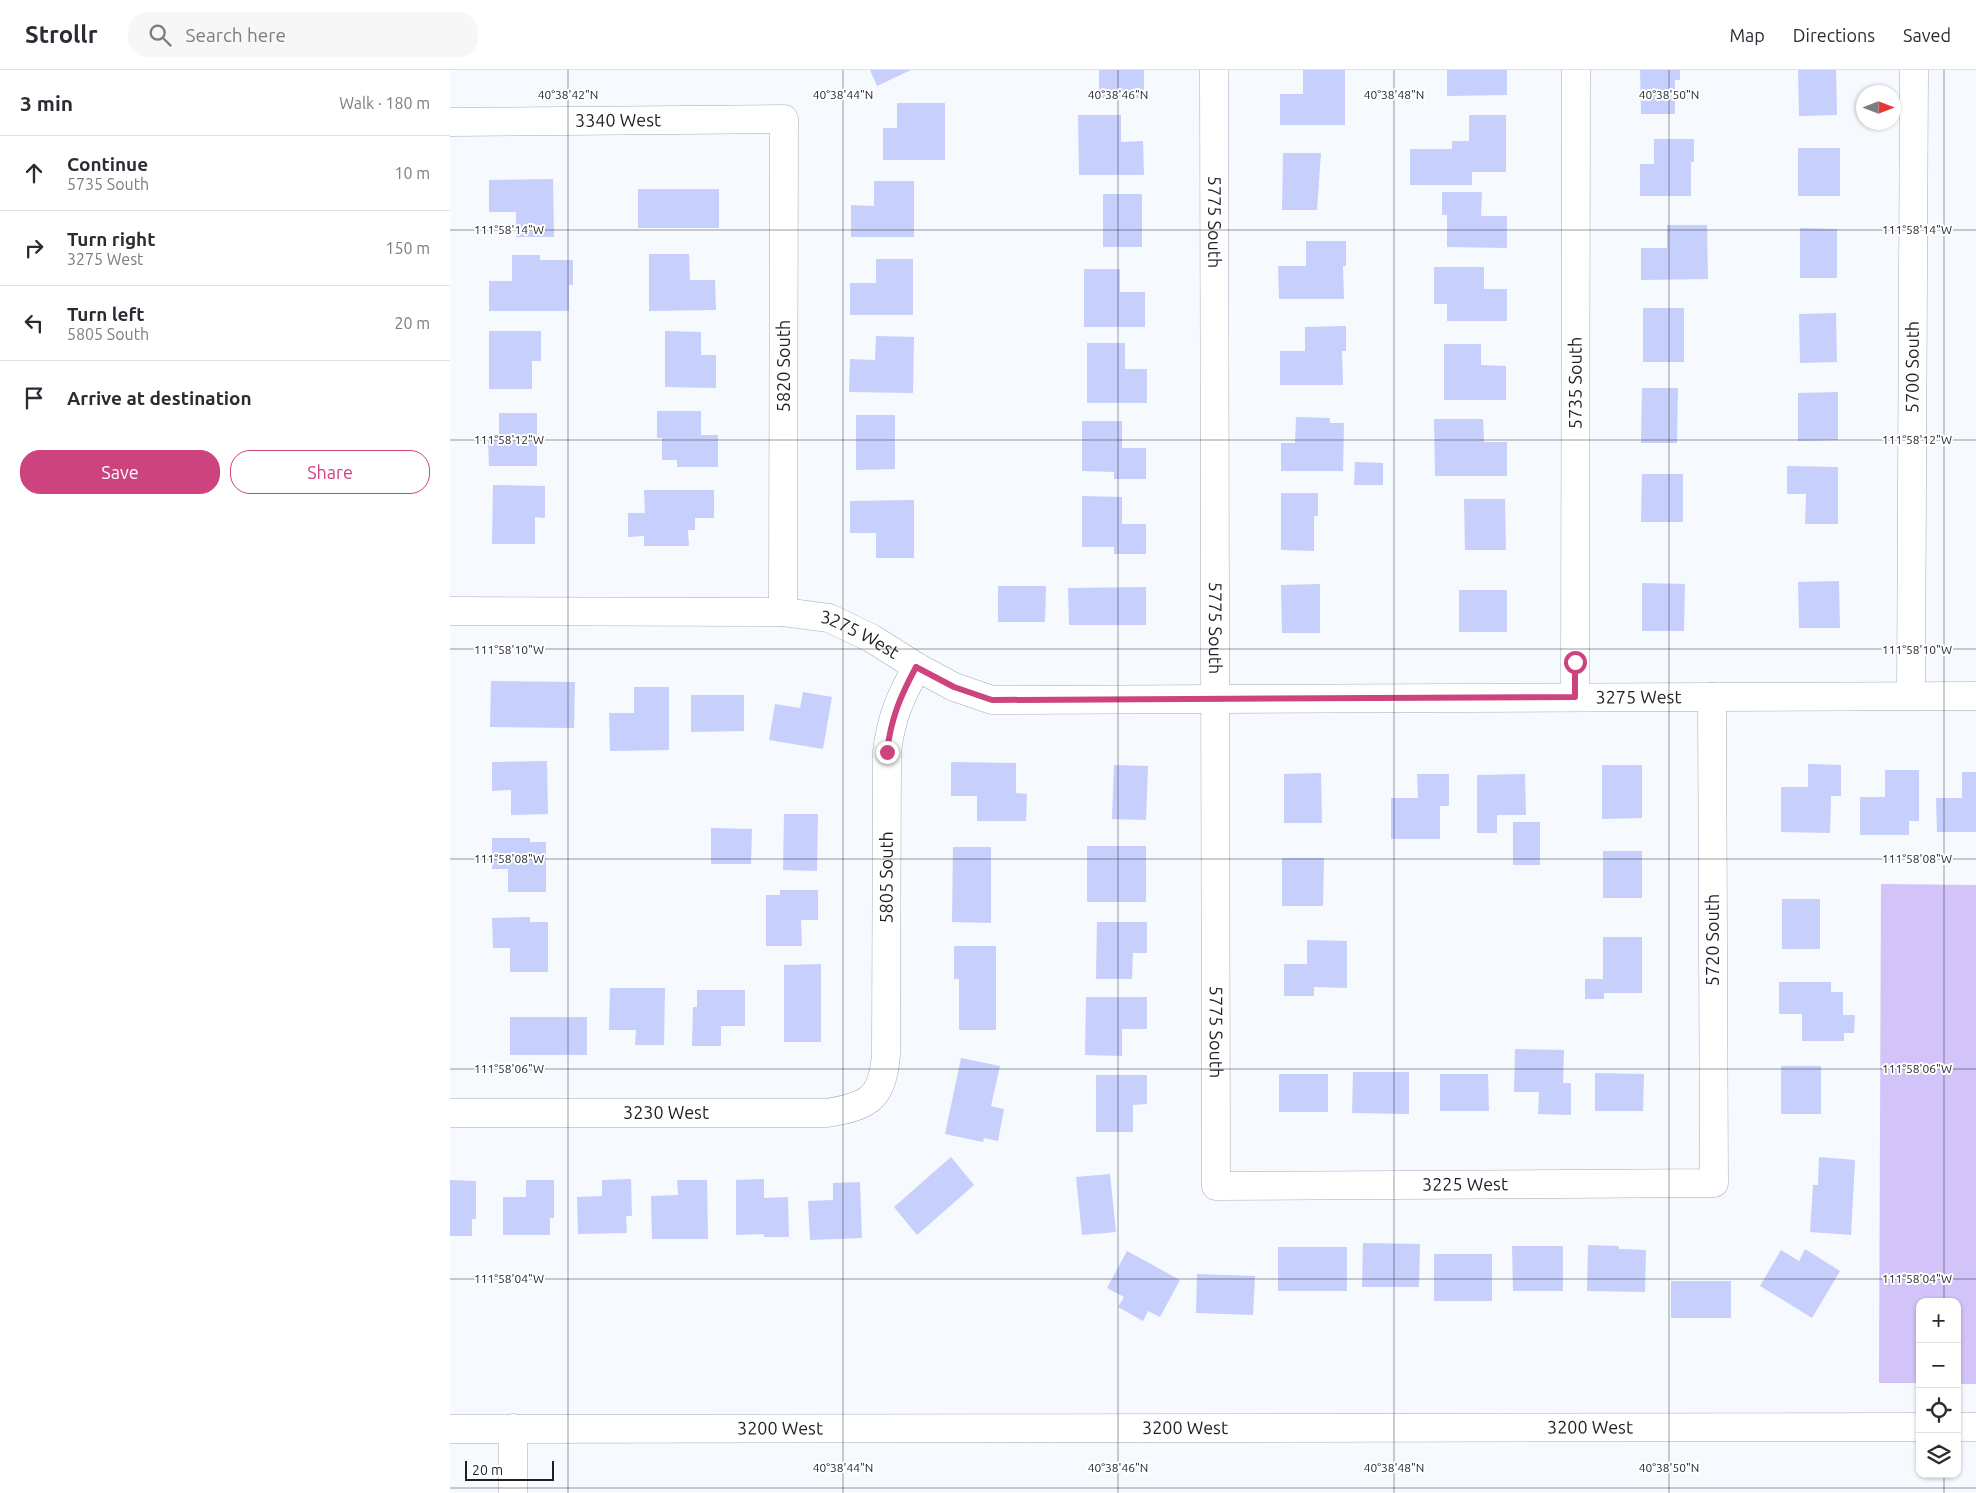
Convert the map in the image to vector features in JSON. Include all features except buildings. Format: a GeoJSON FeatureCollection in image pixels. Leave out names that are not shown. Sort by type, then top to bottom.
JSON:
{"type":"FeatureCollection","features":[{"type":"Feature","properties":{"kind":"street","name":"5775 South"},"geometry":{"type":"LineString","coordinates":[[1214,70],[1216,1186]]}},
{"type":"Feature","properties":{"kind":"street","name":"5735 South"},"geometry":{"type":"LineString","coordinates":[[1575,697],[1576,70]]}},
{"type":"Feature","properties":{"kind":"street","name":"5700 South"},"geometry":{"type":"LineString","coordinates":[[1911,695],[1914,70]]}},
{"type":"Feature","properties":{"kind":"street","name":"3340 West"},"geometry":{"type":"LineString","coordinates":[[450,122],[784,119]]}},
{"type":"Feature","properties":{"kind":"street","name":"5820 South"},"geometry":{"type":"LineString","coordinates":[[783,612],[784,119]]}},
{"type":"Feature","properties":{"kind":"street","name":"3275 West"},"geometry":{"type":"LineString","coordinates":[[450,612],[783,612],[829,618],[871,638],[916,667],[954,687],[992,700],[1976,696]]}},
{"type":"Feature","properties":{"kind":"street","name":"5805 South"},"geometry":{"type":"LineString","coordinates":[[878,1092],[884,1075],[886,1055],[887,752],[890,727],[897,704],[916,667]]}},
{"type":"Feature","properties":{"kind":"street","name":"5720 South"},"geometry":{"type":"LineString","coordinates":[[1712,697],[1714,1183]]}},
{"type":"Feature","properties":{"kind":"street","name":"3230 West"},"geometry":{"type":"LineString","coordinates":[[450,1113],[827,1113],[855,1108],[878,1092]]}},
{"type":"Feature","properties":{"kind":"street","name":"3225 West"},"geometry":{"type":"LineString","coordinates":[[1216,1186],[1714,1183]]}},
{"type":"Feature","properties":{"kind":"street","name":"3200 West"},"geometry":{"type":"LineString","coordinates":[[450,1428],[1916,1427]]}},
{"type":"Feature","properties":{"kind":"street"},"geometry":{"type":"LineString","coordinates":[[1961,1427],[1976,1427]]}},
{"type":"Feature","properties":{"kind":"street"},"geometry":{"type":"LineString","coordinates":[[513,1428],[513,1493]]}},
{"type":"Feature","properties":{"kind":"shaded area"},"geometry":{"type":"Polygon","coordinates":[[[1881,884],[1976,885],[1976,1384],[1961,1384],[1961,1298],[1916,1298],[1916,1383],[1879,1383],[1881,884]]]}},
{"type":"Feature","properties":{"kind":"route"},"geometry":{"type":"LineString","coordinates":[[887,752],[890,727],[897,704],[916,667],[954,687],[992,700],[1248,700],[1575,697],[1575,662]]}}]}
